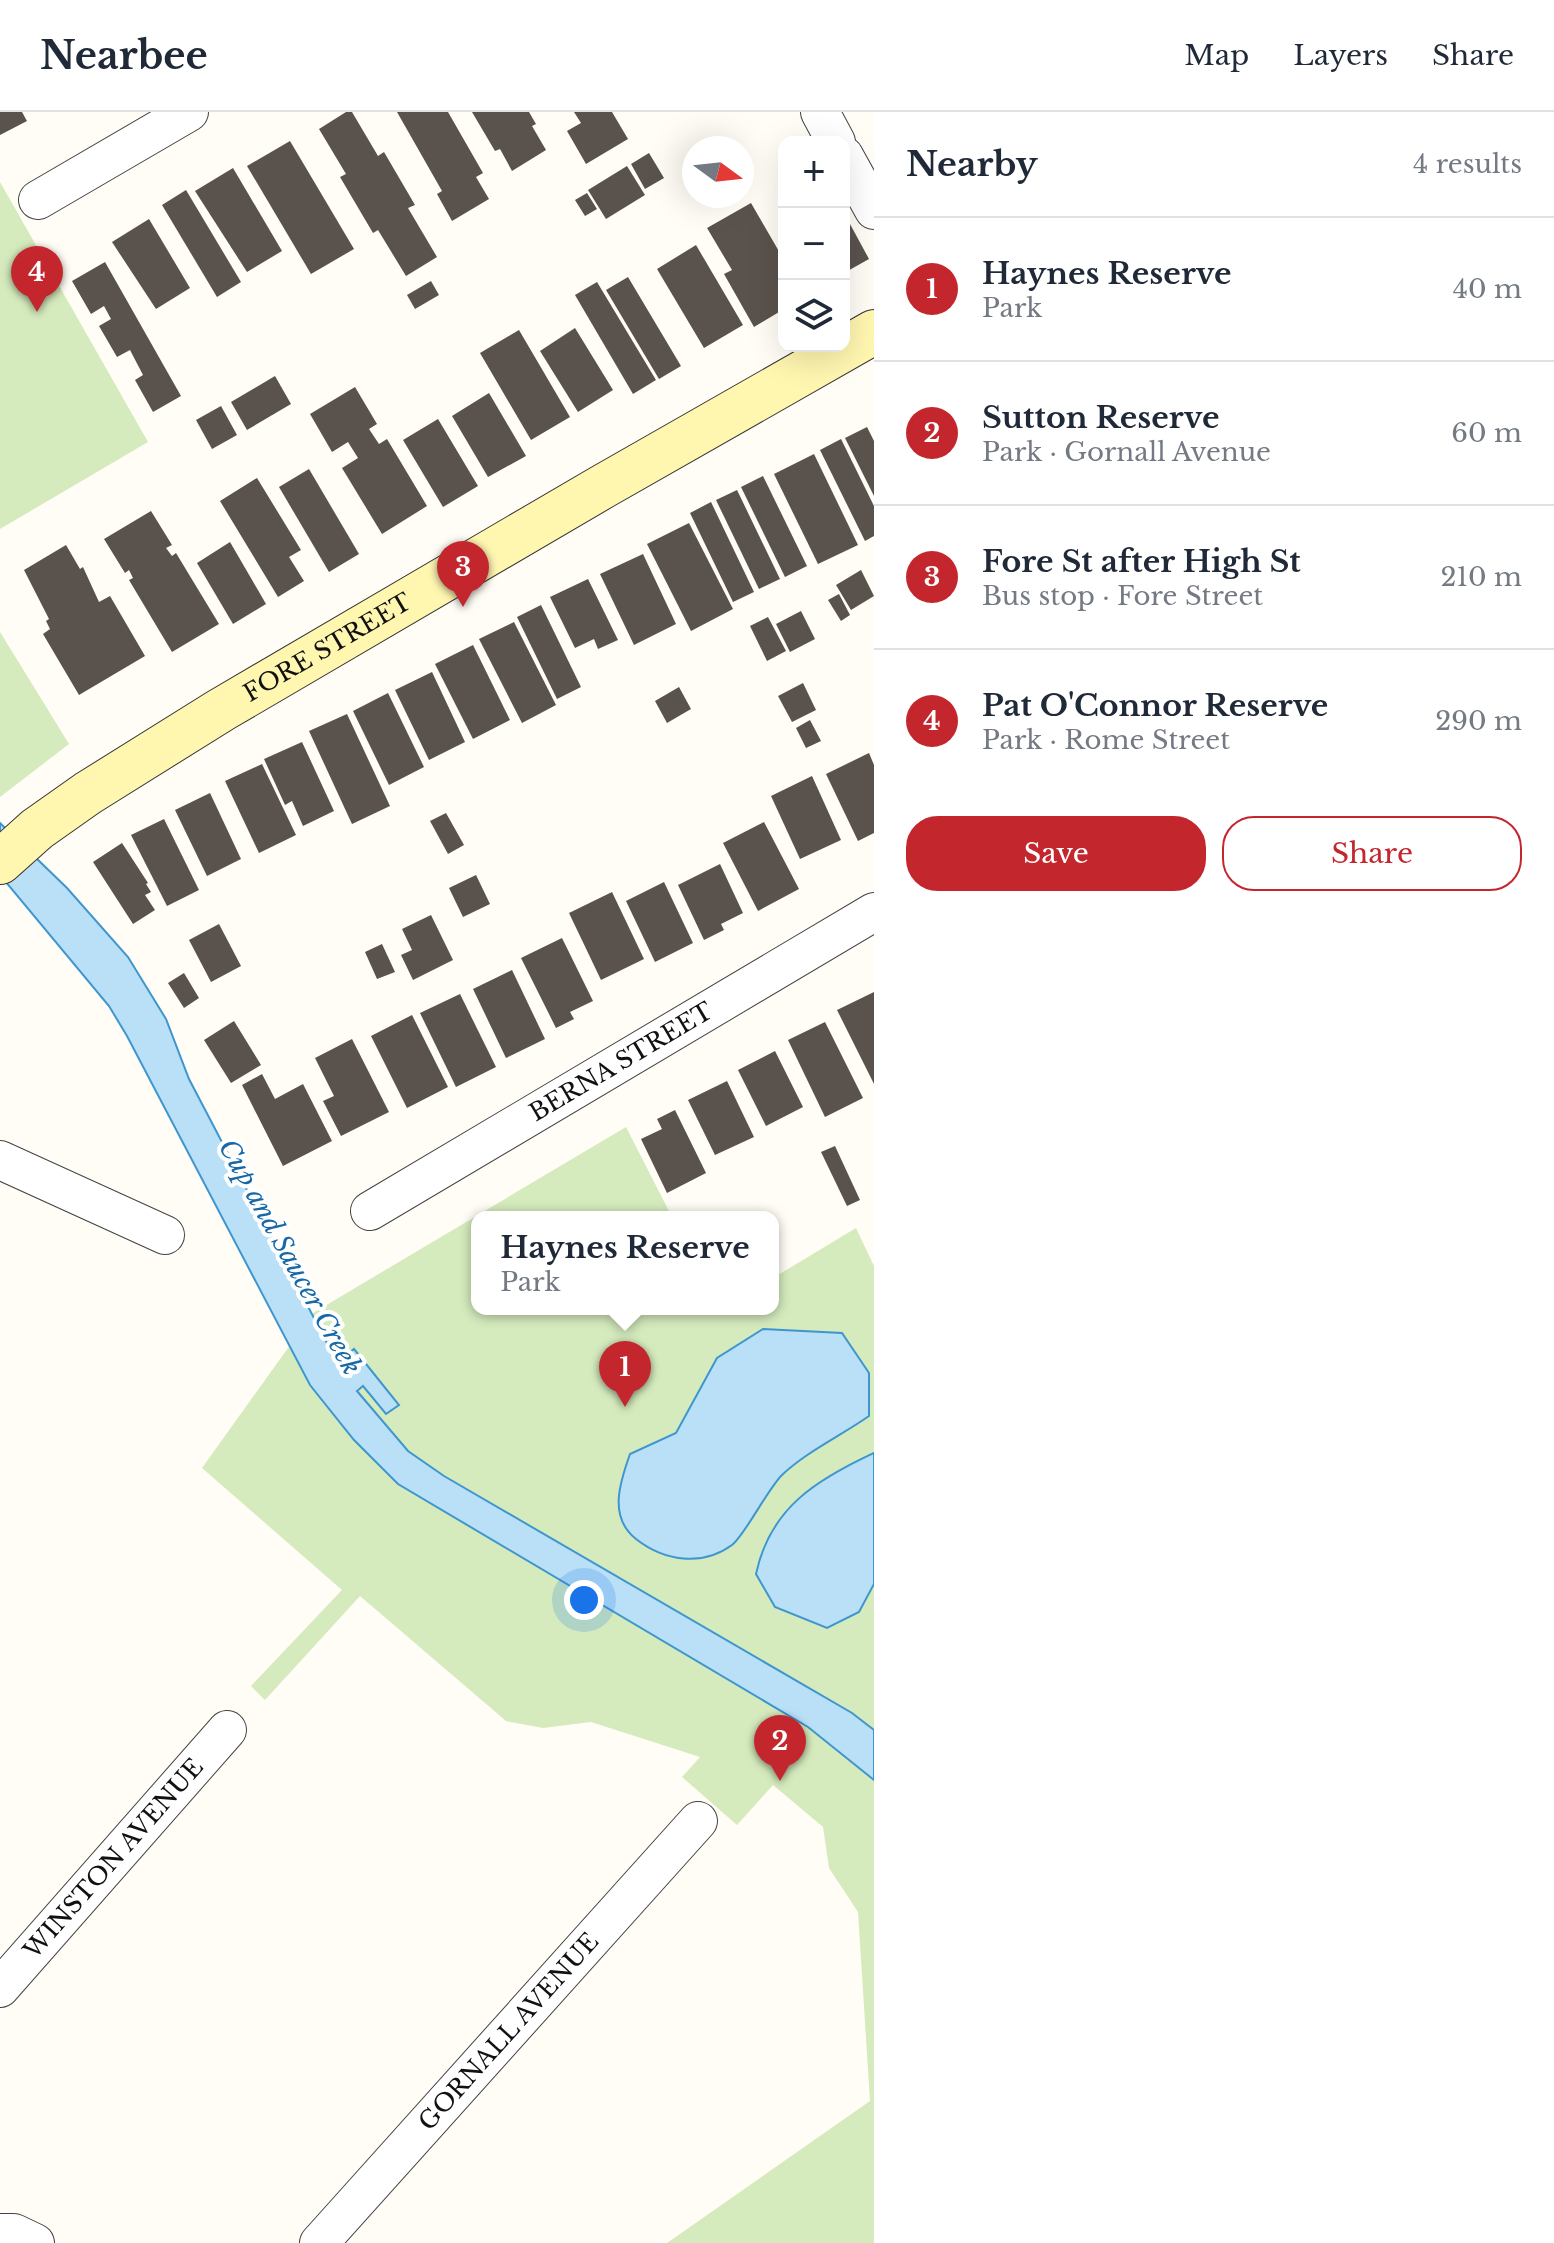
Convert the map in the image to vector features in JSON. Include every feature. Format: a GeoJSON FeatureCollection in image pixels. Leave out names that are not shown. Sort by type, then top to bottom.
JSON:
{"type":"FeatureCollection","features":[{"type":"Feature","properties":{"kind":"main road","name":"FORE STREET"},"geometry":{"type":"LineString","coordinates":[[0,862],[59,814],[234,703],[874,332]]}},
{"type":"Feature","properties":{"kind":"street"},"geometry":{"type":"LineString","coordinates":[[38,200],[189,112]]}},
{"type":"Feature","properties":{"kind":"street"},"geometry":{"type":"LineString","coordinates":[[820,112],[833,136]]}},
{"type":"Feature","properties":{"kind":"street"},"geometry":{"type":"LineString","coordinates":[[850,167],[874,210]]}},
{"type":"Feature","properties":{"kind":"street","name":"BERNA STREET"},"geometry":{"type":"LineString","coordinates":[[370,1211],[874,912]]}},
{"type":"Feature","properties":{"kind":"street"},"geometry":{"type":"LineString","coordinates":[[0,1160],[165,1235]]}},
{"type":"Feature","properties":{"kind":"street","name":"WINSTON AVENUE"},"geometry":{"type":"LineString","coordinates":[[0,1988],[227,1730]]}},
{"type":"Feature","properties":{"kind":"street","name":"GORNALL AVENUE"},"geometry":{"type":"LineString","coordinates":[[319,2243],[698,1821]]}},
{"type":"Feature","properties":{"kind":"street"},"geometry":{"type":"LineString","coordinates":[[0,2233],[14,2233],[35,2243]]}},
{"type":"Feature","properties":{"kind":"green space"},"geometry":{"type":"Polygon","coordinates":[[[0,182],[148,442],[0,529],[0,182]]]}},
{"type":"Feature","properties":{"kind":"green space"},"geometry":{"type":"Polygon","coordinates":[[[0,632],[69,744],[0,797],[0,632]]]}},
{"type":"Feature","properties":{"kind":"green space"},"geometry":{"type":"Polygon","coordinates":[[[626,1127],[669,1211],[485,1211],[626,1127]]]}},
{"type":"Feature","properties":{"kind":"green space"},"geometry":{"type":"Polygon","coordinates":[[[471,1219],[471,1315],[779,1315],[779,1274],[856,1228],[874,1266],[874,2243],[667,2243],[870,2101],[858,1912],[829,1868],[823,1827],[773,1785],[737,1825],[682,1777],[700,1757],[591,1722],[543,1728],[506,1721],[360,1596],[265,1700],[251,1686],[342,1590],[202,1468],[313,1313],[471,1219]]]}},
{"type":"Feature","properties":{"kind":"water"},"geometry":{"type":"Polygon","coordinates":[[[0,823],[67,888],[128,957],[166,1019],[189,1079],[337,1362],[354,1349],[399,1405],[386,1414],[363,1386],[357,1391],[408,1451],[444,1476],[852,1713],[874,1730],[874,1780],[808,1727],[398,1484],[354,1440],[310,1385],[109,1006],[0,875],[0,823]]]}},
{"type":"Feature","properties":{"kind":"water"},"geometry":{"type":"Polygon","coordinates":[[[763,1329],[842,1333],[869,1373],[869,1416],[813,1451],[782,1475],[732,1545],[696,1559],[671,1556],[647,1546],[627,1530],[619,1510],[620,1487],[630,1454],[676,1433],[717,1358],[763,1329]]]}},
{"type":"Feature","properties":{"kind":"water"},"geometry":{"type":"Polygon","coordinates":[[[874,1453],[874,1584],[859,1612],[827,1628],[775,1607],[756,1574],[772,1531],[798,1499],[815,1486],[874,1453]]]}},
{"type":"Feature","properties":{"kind":"building"},"geometry":{"type":"Polygon","coordinates":[[[0,112],[22,112],[27,121],[0,135],[0,112]]]}},
{"type":"Feature","properties":{"kind":"building"},"geometry":{"type":"Polygon","coordinates":[[[346,112],[352,112],[378,156],[384,152],[415,205],[408,208],[437,257],[406,276],[378,230],[373,233],[340,177],[346,174],[319,129],[346,112]]]}},
{"type":"Feature","properties":{"kind":"building"},"geometry":{"type":"Polygon","coordinates":[[[397,112],[448,112],[483,173],[476,177],[489,199],[452,221],[437,194],[442,191],[397,112]]]}},
{"type":"Feature","properties":{"kind":"building"},"geometry":{"type":"Polygon","coordinates":[[[472,112],[529,112],[536,124],[532,126],[546,150],[512,171],[500,149],[495,151],[472,112]]]}},
{"type":"Feature","properties":{"kind":"building"},"geometry":{"type":"Polygon","coordinates":[[[574,112],[612,112],[628,139],[586,164],[567,131],[581,123],[574,112]]]}},
{"type":"Feature","properties":{"kind":"building"},"geometry":{"type":"Polygon","coordinates":[[[290,141],[354,249],[311,274],[247,166],[290,141]]]}},
{"type":"Feature","properties":{"kind":"building"},"geometry":{"type":"Polygon","coordinates":[[[649,153],[664,178],[645,189],[631,164],[649,153]]]}},
{"type":"Feature","properties":{"kind":"building"},"geometry":{"type":"Polygon","coordinates":[[[627,166],[645,195],[606,219],[588,190],[627,166]]]}},
{"type":"Feature","properties":{"kind":"building"},"geometry":{"type":"Polygon","coordinates":[[[233,168],[282,251],[247,272],[195,191],[233,168]]]}},
{"type":"Feature","properties":{"kind":"building"},"geometry":{"type":"Polygon","coordinates":[[[186,190],[241,282],[217,297],[162,205],[186,190]]]}},
{"type":"Feature","properties":{"kind":"building"},"geometry":{"type":"Polygon","coordinates":[[[587,193],[597,209],[585,216],[575,200],[587,193]]]}},
{"type":"Feature","properties":{"kind":"building"},"geometry":{"type":"Polygon","coordinates":[[[742,208],[754,208],[778,250],[778,313],[754,327],[724,274],[732,270],[707,228],[742,208]]]}},
{"type":"Feature","properties":{"kind":"building"},"geometry":{"type":"Polygon","coordinates":[[[149,219],[190,288],[156,309],[112,242],[149,219]]]}},
{"type":"Feature","properties":{"kind":"building"},"geometry":{"type":"Polygon","coordinates":[[[850,224],[869,259],[850,270],[850,224]]]}},
{"type":"Feature","properties":{"kind":"building"},"geometry":{"type":"Polygon","coordinates":[[[696,245],[743,325],[704,348],[657,269],[696,245]]]}},
{"type":"Feature","properties":{"kind":"building"},"geometry":{"type":"Polygon","coordinates":[[[105,262],[181,396],[153,412],[135,380],[143,375],[130,350],[117,357],[99,326],[111,319],[104,306],[91,314],[72,281],[105,262]]]}},
{"type":"Feature","properties":{"kind":"building"},"geometry":{"type":"Polygon","coordinates":[[[628,277],[681,366],[659,379],[606,290],[628,277]]]}},
{"type":"Feature","properties":{"kind":"building"},"geometry":{"type":"Polygon","coordinates":[[[431,281],[439,295],[415,309],[407,295],[431,281]]]}},
{"type":"Feature","properties":{"kind":"building"},"geometry":{"type":"Polygon","coordinates":[[[597,282],[656,380],[633,394],[575,295],[597,282]]]}},
{"type":"Feature","properties":{"kind":"building"},"geometry":{"type":"Polygon","coordinates":[[[575,328],[613,390],[578,412],[540,351],[575,328]]]}},
{"type":"Feature","properties":{"kind":"building"},"geometry":{"type":"Polygon","coordinates":[[[519,330],[570,417],[531,440],[480,353],[519,330]]]}},
{"type":"Feature","properties":{"kind":"building"},"geometry":{"type":"Polygon","coordinates":[[[275,376],[291,404],[247,430],[231,402],[275,376]]]}},
{"type":"Feature","properties":{"kind":"building"},"geometry":{"type":"Polygon","coordinates":[[[355,387],[377,424],[369,429],[379,444],[387,439],[427,506],[382,534],[342,468],[358,458],[348,442],[332,452],[310,414],[355,387]]]}},
{"type":"Feature","properties":{"kind":"building"},"geometry":{"type":"Polygon","coordinates":[[[489,393],[526,456],[488,477],[452,416],[489,393]]]}},
{"type":"Feature","properties":{"kind":"building"},"geometry":{"type":"Polygon","coordinates":[[[221,406],[237,435],[212,449],[196,420],[221,406]]]}},
{"type":"Feature","properties":{"kind":"building"},"geometry":{"type":"Polygon","coordinates":[[[438,419],[478,486],[443,507],[403,440],[438,419]]]}},
{"type":"Feature","properties":{"kind":"building"},"geometry":{"type":"Polygon","coordinates":[[[867,427],[874,441],[874,496],[845,438],[867,427]]]}},
{"type":"Feature","properties":{"kind":"building"},"geometry":{"type":"Polygon","coordinates":[[[841,439],[874,506],[874,536],[865,541],[820,450],[841,439]]]}},
{"type":"Feature","properties":{"kind":"building"},"geometry":{"type":"Polygon","coordinates":[[[814,454],[858,545],[818,564],[774,474],[814,454]]]}},
{"type":"Feature","properties":{"kind":"building"},"geometry":{"type":"Polygon","coordinates":[[[309,469],[359,554],[329,572],[279,487],[309,469]]]}},
{"type":"Feature","properties":{"kind":"building"},"geometry":{"type":"Polygon","coordinates":[[[763,476],[807,566],[785,577],[741,487],[763,476]]]}},
{"type":"Feature","properties":{"kind":"building"},"geometry":{"type":"Polygon","coordinates":[[[257,478],[301,550],[289,557],[304,581],[278,597],[220,501],[257,478]]]}},
{"type":"Feature","properties":{"kind":"building"},"geometry":{"type":"Polygon","coordinates":[[[737,490],[780,579],[759,589],[716,500],[737,490]]]}},
{"type":"Feature","properties":{"kind":"building"},"geometry":{"type":"Polygon","coordinates":[[[711,502],[754,592],[733,602],[690,513],[711,502]]]}},
{"type":"Feature","properties":{"kind":"building"},"geometry":{"type":"Polygon","coordinates":[[[151,511],[172,545],[166,548],[172,556],[176,553],[219,624],[172,652],[129,580],[133,578],[129,570],[125,573],[104,539],[151,511]]]}},
{"type":"Feature","properties":{"kind":"building"},"geometry":{"type":"Polygon","coordinates":[[[689,523],[733,609],[691,631],[647,544],[689,523]]]}},
{"type":"Feature","properties":{"kind":"building"},"geometry":{"type":"Polygon","coordinates":[[[230,542],[266,604],[233,624],[197,563],[230,542]]]}},
{"type":"Feature","properties":{"kind":"building"},"geometry":{"type":"Polygon","coordinates":[[[66,545],[80,569],[83,567],[99,602],[110,596],[145,656],[79,695],[43,634],[50,629],[46,621],[49,619],[24,570],[66,545]]]}},
{"type":"Feature","properties":{"kind":"building"},"geometry":{"type":"Polygon","coordinates":[[[643,554],[676,624],[634,645],[600,574],[643,554]]]}},
{"type":"Feature","properties":{"kind":"building"},"geometry":{"type":"Polygon","coordinates":[[[861,570],[874,596],[851,610],[836,585],[861,570]]]}},
{"type":"Feature","properties":{"kind":"building"},"geometry":{"type":"Polygon","coordinates":[[[588,579],[618,640],[598,649],[594,639],[575,648],[550,597],[588,579]]]}},
{"type":"Feature","properties":{"kind":"building"},"geometry":{"type":"Polygon","coordinates":[[[839,594],[850,615],[841,621],[828,600],[839,594]]]}},
{"type":"Feature","properties":{"kind":"building"},"geometry":{"type":"Polygon","coordinates":[[[541,605],[581,687],[557,699],[517,617],[541,605]]]}},
{"type":"Feature","properties":{"kind":"building"},"geometry":{"type":"Polygon","coordinates":[[[801,611],[815,639],[790,652],[776,624],[801,611]]]}},
{"type":"Feature","properties":{"kind":"building"},"geometry":{"type":"Polygon","coordinates":[[[768,617],[786,651],[767,661],[750,626],[768,617]]]}},
{"type":"Feature","properties":{"kind":"building"},"geometry":{"type":"Polygon","coordinates":[[[514,622],[556,705],[522,723],[479,639],[514,622]]]}},
{"type":"Feature","properties":{"kind":"building"},"geometry":{"type":"Polygon","coordinates":[[[473,645],[510,720],[473,739],[435,664],[473,645]]]}},
{"type":"Feature","properties":{"kind":"building"},"geometry":{"type":"Polygon","coordinates":[[[432,672],[465,742],[429,760],[395,690],[432,672]]]}},
{"type":"Feature","properties":{"kind":"building"},"geometry":{"type":"Polygon","coordinates":[[[803,683],[816,710],[792,722],[778,696],[803,683]]]}},
{"type":"Feature","properties":{"kind":"building"},"geometry":{"type":"Polygon","coordinates":[[[679,687],[691,709],[667,723],[655,701],[679,687]]]}},
{"type":"Feature","properties":{"kind":"building"},"geometry":{"type":"Polygon","coordinates":[[[388,693],[424,767],[389,785],[353,711],[388,693]]]}},
{"type":"Feature","properties":{"kind":"building"},"geometry":{"type":"Polygon","coordinates":[[[347,714],[390,806],[352,824],[309,731],[347,714]]]}},
{"type":"Feature","properties":{"kind":"building"},"geometry":{"type":"Polygon","coordinates":[[[810,720],[821,741],[806,748],[796,728],[810,720]]]}},
{"type":"Feature","properties":{"kind":"building"},"geometry":{"type":"Polygon","coordinates":[[[302,742],[334,811],[303,826],[292,801],[285,805],[264,759],[302,742]]]}},
{"type":"Feature","properties":{"kind":"building"},"geometry":{"type":"Polygon","coordinates":[[[869,753],[874,765],[874,833],[858,841],[826,774],[869,753]]]}},
{"type":"Feature","properties":{"kind":"building"},"geometry":{"type":"Polygon","coordinates":[[[262,764],[296,835],[259,853],[225,781],[262,764]]]}},
{"type":"Feature","properties":{"kind":"building"},"geometry":{"type":"Polygon","coordinates":[[[812,776],[841,840],[800,859],[771,796],[812,776]]]}},
{"type":"Feature","properties":{"kind":"building"},"geometry":{"type":"Polygon","coordinates":[[[210,793],[241,859],[207,876],[175,810],[210,793]]]}},
{"type":"Feature","properties":{"kind":"building"},"geometry":{"type":"Polygon","coordinates":[[[446,813],[464,845],[448,854],[430,821],[446,813]]]}},
{"type":"Feature","properties":{"kind":"building"},"geometry":{"type":"Polygon","coordinates":[[[164,819],[199,890],[167,906],[131,835],[164,819]]]}},
{"type":"Feature","properties":{"kind":"building"},"geometry":{"type":"Polygon","coordinates":[[[764,822],[799,889],[758,911],[723,843],[764,822]]]}},
{"type":"Feature","properties":{"kind":"building"},"geometry":{"type":"Polygon","coordinates":[[[122,843],[148,883],[151,892],[145,895],[155,910],[133,924],[93,862],[122,843]]]}},
{"type":"Feature","properties":{"kind":"building"},"geometry":{"type":"Polygon","coordinates":[[[720,864],[743,913],[721,924],[724,930],[704,940],[678,885],[720,864]]]}},
{"type":"Feature","properties":{"kind":"building"},"geometry":{"type":"Polygon","coordinates":[[[476,875],[490,904],[463,917],[449,888],[476,875]]]}},
{"type":"Feature","properties":{"kind":"building"},"geometry":{"type":"Polygon","coordinates":[[[664,882],[693,943],[655,962],[626,901],[664,882]]]}},
{"type":"Feature","properties":{"kind":"building"},"geometry":{"type":"Polygon","coordinates":[[[612,892],[644,959],[601,980],[569,913],[612,892]]]}},
{"type":"Feature","properties":{"kind":"building"},"geometry":{"type":"Polygon","coordinates":[[[431,915],[453,960],[413,980],[401,955],[412,950],[402,929],[431,915]]]}},
{"type":"Feature","properties":{"kind":"building"},"geometry":{"type":"Polygon","coordinates":[[[219,924],[241,966],[211,982],[189,940],[219,924]]]}},
{"type":"Feature","properties":{"kind":"building"},"geometry":{"type":"Polygon","coordinates":[[[562,938],[593,1001],[570,1012],[574,1019],[556,1028],[521,958],[562,938]]]}},
{"type":"Feature","properties":{"kind":"building"},"geometry":{"type":"Polygon","coordinates":[[[382,944],[395,972],[377,979],[365,952],[382,944]]]}},
{"type":"Feature","properties":{"kind":"building"},"geometry":{"type":"Polygon","coordinates":[[[512,970],[545,1039],[506,1058],[473,989],[512,970]]]}},
{"type":"Feature","properties":{"kind":"building"},"geometry":{"type":"Polygon","coordinates":[[[184,973],[199,998],[184,1008],[168,983],[184,973]]]}},
{"type":"Feature","properties":{"kind":"building"},"geometry":{"type":"Polygon","coordinates":[[[874,992],[874,1084],[837,1010],[874,992]]]}},
{"type":"Feature","properties":{"kind":"building"},"geometry":{"type":"Polygon","coordinates":[[[460,994],[496,1067],[456,1087],[420,1013],[460,994]]]}},
{"type":"Feature","properties":{"kind":"building"},"geometry":{"type":"Polygon","coordinates":[[[412,1015],[448,1087],[407,1108],[371,1036],[412,1015]]]}},
{"type":"Feature","properties":{"kind":"building"},"geometry":{"type":"Polygon","coordinates":[[[234,1021],[261,1065],[231,1083],[204,1040],[234,1021]]]}},
{"type":"Feature","properties":{"kind":"building"},"geometry":{"type":"Polygon","coordinates":[[[825,1022],[863,1098],[825,1117],[788,1040],[825,1022]]]}},
{"type":"Feature","properties":{"kind":"building"},"geometry":{"type":"Polygon","coordinates":[[[352,1039],[389,1112],[341,1136],[323,1101],[334,1096],[315,1058],[352,1039]]]}},
{"type":"Feature","properties":{"kind":"building"},"geometry":{"type":"Polygon","coordinates":[[[775,1051],[803,1107],[766,1126],[738,1070],[775,1051]]]}},
{"type":"Feature","properties":{"kind":"building"},"geometry":{"type":"Polygon","coordinates":[[[262,1074],[275,1099],[303,1084],[332,1141],[283,1166],[242,1085],[262,1074]]]}},
{"type":"Feature","properties":{"kind":"building"},"geometry":{"type":"Polygon","coordinates":[[[727,1081],[754,1137],[715,1155],[688,1100],[727,1081]]]}},
{"type":"Feature","properties":{"kind":"building"},"geometry":{"type":"Polygon","coordinates":[[[675,1110],[706,1173],[667,1193],[641,1139],[662,1129],[657,1119],[675,1110]]]}},
{"type":"Feature","properties":{"kind":"building"},"geometry":{"type":"Polygon","coordinates":[[[835,1146],[860,1200],[847,1206],[821,1152],[835,1146]]]}},
{"type":"Feature","properties":{"kind":"place","name":"Pat O'Connor Reserve"},"geometry":{"type":"Point","coordinates":[37,312]}},
{"type":"Feature","properties":{"kind":"place","name":"Fore St after High St"},"geometry":{"type":"Point","coordinates":[463,607]}},
{"type":"Feature","properties":{"kind":"place","name":"Haynes Reserve"},"geometry":{"type":"Point","coordinates":[625,1407]}},
{"type":"Feature","properties":{"kind":"place","name":"Sutton Reserve"},"geometry":{"type":"Point","coordinates":[780,1781]}},
{"type":"Feature","properties":{"kind":"water label","name":"Cup and Saucer Creek"},"geometry":{"type":"Point","coordinates":[290,1257]}}]}
